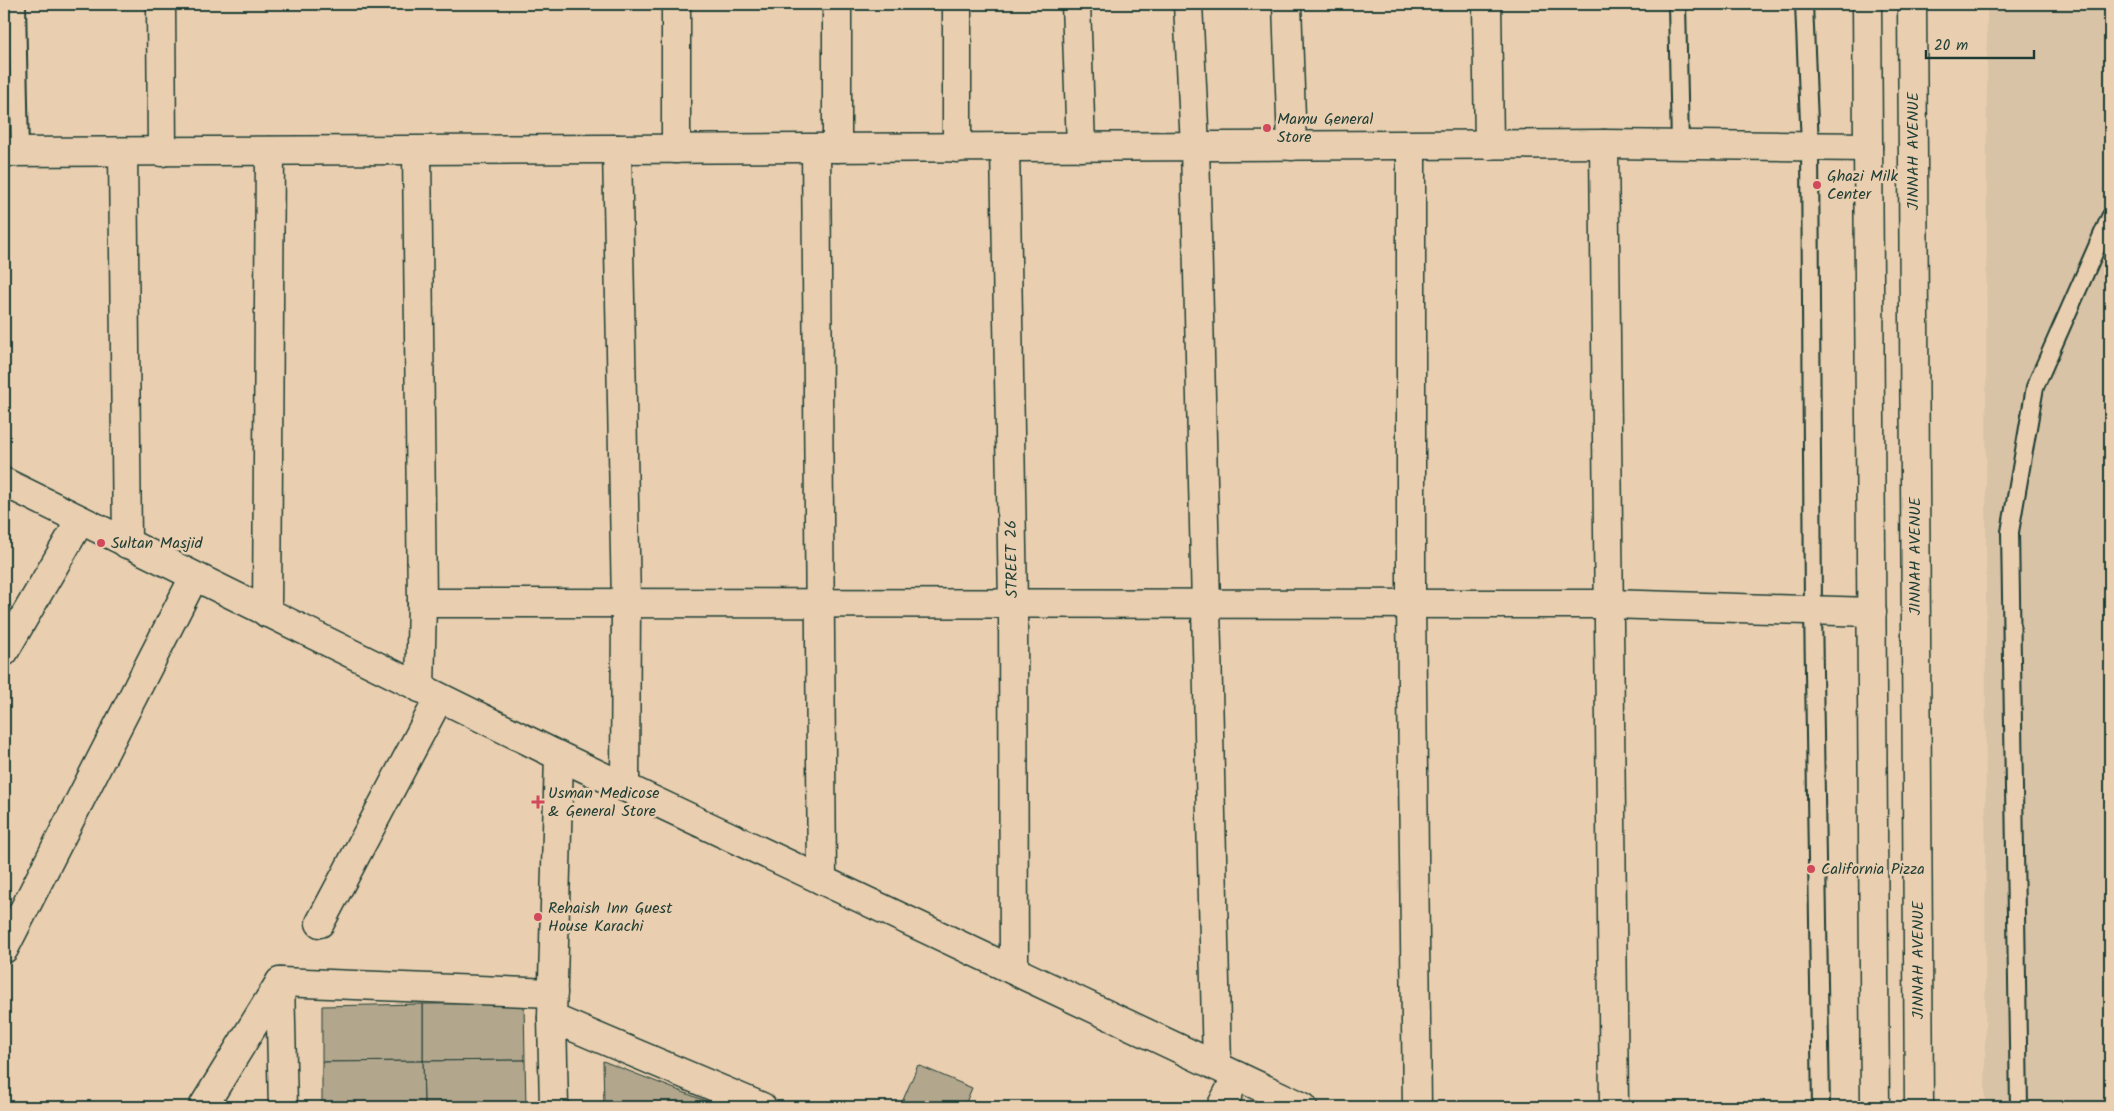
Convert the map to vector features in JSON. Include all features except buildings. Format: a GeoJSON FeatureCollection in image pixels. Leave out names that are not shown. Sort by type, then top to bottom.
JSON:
{"type":"FeatureCollection","features":[{"type":"Feature","properties":{"kind":"main road"},"geometry":{"type":"LineString","coordinates":[[161,4],[162,152]]}},
{"type":"Feature","properties":{"kind":"main road"},"geometry":{"type":"LineString","coordinates":[[676,4],[676,149]]}},
{"type":"Feature","properties":{"kind":"main road"},"geometry":{"type":"LineString","coordinates":[[822,880],[820,604],[826,149],[837,4]]}},
{"type":"Feature","properties":{"kind":"main road"},"geometry":{"type":"LineString","coordinates":[[957,4],[958,148]]}},
{"type":"Feature","properties":{"kind":"main road"},"geometry":{"type":"LineString","coordinates":[[1076,4],[1081,147]]}},
{"type":"Feature","properties":{"kind":"main road"},"geometry":{"type":"LineString","coordinates":[[1188,4],[1195,147],[1206,604],[1227,1071],[1221,1107]]}},
{"type":"Feature","properties":{"kind":"main road"},"geometry":{"type":"LineString","coordinates":[[1287,4],[1292,146]]}},
{"type":"Feature","properties":{"kind":"main road"},"geometry":{"type":"LineString","coordinates":[[1488,4],[1489,145]]}},
{"type":"Feature","properties":{"kind":"main road"},"geometry":{"type":"LineString","coordinates":[[1868,4],[1874,1107]]}},
{"type":"Feature","properties":{"kind":"main road","name":"JINNAH AVENUE"},"geometry":{"type":"LineString","coordinates":[[1912,4],[1919,1107]]}},
{"type":"Feature","properties":{"kind":"main road"},"geometry":{"type":"LineString","coordinates":[[12,152],[1604,144],[1868,147]]}},
{"type":"Feature","properties":{"kind":"main road"},"geometry":{"type":"LineString","coordinates":[[1604,144],[1614,1107]]}},
{"type":"Feature","properties":{"kind":"main road"},"geometry":{"type":"LineString","coordinates":[[1411,146],[1411,604],[1417,1107]]}},
{"type":"Feature","properties":{"kind":"main road","name":"STREET 26"},"geometry":{"type":"LineString","coordinates":[[1006,147],[1013,604],[1014,970]]}},
{"type":"Feature","properties":{"kind":"main road"},"geometry":{"type":"LineString","coordinates":[[617,149],[626,603],[625,787]]}},
{"type":"Feature","properties":{"kind":"main road"},"geometry":{"type":"LineString","coordinates":[[267,613],[270,151]]}},
{"type":"Feature","properties":{"kind":"main road"},"geometry":{"type":"LineString","coordinates":[[320,922],[430,693],[422,603],[416,151]]}},
{"type":"Feature","properties":{"kind":"main road"},"geometry":{"type":"LineString","coordinates":[[123,152],[127,544]]}},
{"type":"Feature","properties":{"kind":"main road"},"geometry":{"type":"LineString","coordinates":[[4,482],[559,756],[1303,1107]]}},
{"type":"Feature","properties":{"kind":"main road"},"geometry":{"type":"LineString","coordinates":[[4,652],[80,521]]}},
{"type":"Feature","properties":{"kind":"main road"},"geometry":{"type":"LineString","coordinates":[[4,949],[194,577]]}},
{"type":"Feature","properties":{"kind":"main road"},"geometry":{"type":"LineString","coordinates":[[422,603],[1609,604],[1872,612]]}},
{"type":"Feature","properties":{"kind":"main road"},"geometry":{"type":"LineString","coordinates":[[554,1107],[552,1006],[559,756]]}},
{"type":"Feature","properties":{"kind":"main road"},"geometry":{"type":"LineString","coordinates":[[280,982],[552,1006],[762,1107]]}},
{"type":"Feature","properties":{"kind":"main road"},"geometry":{"type":"LineString","coordinates":[[203,1107],[280,982]]}},
{"type":"Feature","properties":{"kind":"main road"},"geometry":{"type":"LineString","coordinates":[[280,982],[282,1107]]}},
{"type":"Feature","properties":{"kind":"lane"},"geometry":{"type":"LineString","coordinates":[[12,152],[17,4]]}},
{"type":"Feature","properties":{"kind":"lane"},"geometry":{"type":"LineString","coordinates":[[1677,4],[1680,145]]}},
{"type":"Feature","properties":{"kind":"lane"},"geometry":{"type":"LineString","coordinates":[[1804,4],[1810,146],[1813,610],[1821,1107]]}},
{"type":"Feature","properties":{"kind":"lane"},"geometry":{"type":"LineString","coordinates":[[2019,1107],[2010,532],[2035,387],[2110,218]]}},
{"type":"Feature","properties":{"kind":"shaded area"},"geometry":{"type":"Polygon","coordinates":[[[1987,4],[2110,4],[2110,1107],[1985,1107],[1987,4]]]}},
{"type":"Feature","properties":{"kind":"place","name":"Mamu General Store"},"geometry":{"type":"Point","coordinates":[1267,128]}},
{"type":"Feature","properties":{"kind":"place","name":"Ghazi Milk Center"},"geometry":{"type":"Point","coordinates":[1817,185]}},
{"type":"Feature","properties":{"kind":"place","name":"Sultan Masjid"},"geometry":{"type":"Point","coordinates":[101,543]}},
{"type":"Feature","properties":{"kind":"place","name":"Usman Medicose & General Store"},"geometry":{"type":"Point","coordinates":[538,802]}},
{"type":"Feature","properties":{"kind":"place","name":"California Pizza"},"geometry":{"type":"Point","coordinates":[1811,869]}},
{"type":"Feature","properties":{"kind":"place","name":"Rehaish Inn Guest House Karachi"},"geometry":{"type":"Point","coordinates":[538,917]}}]}
